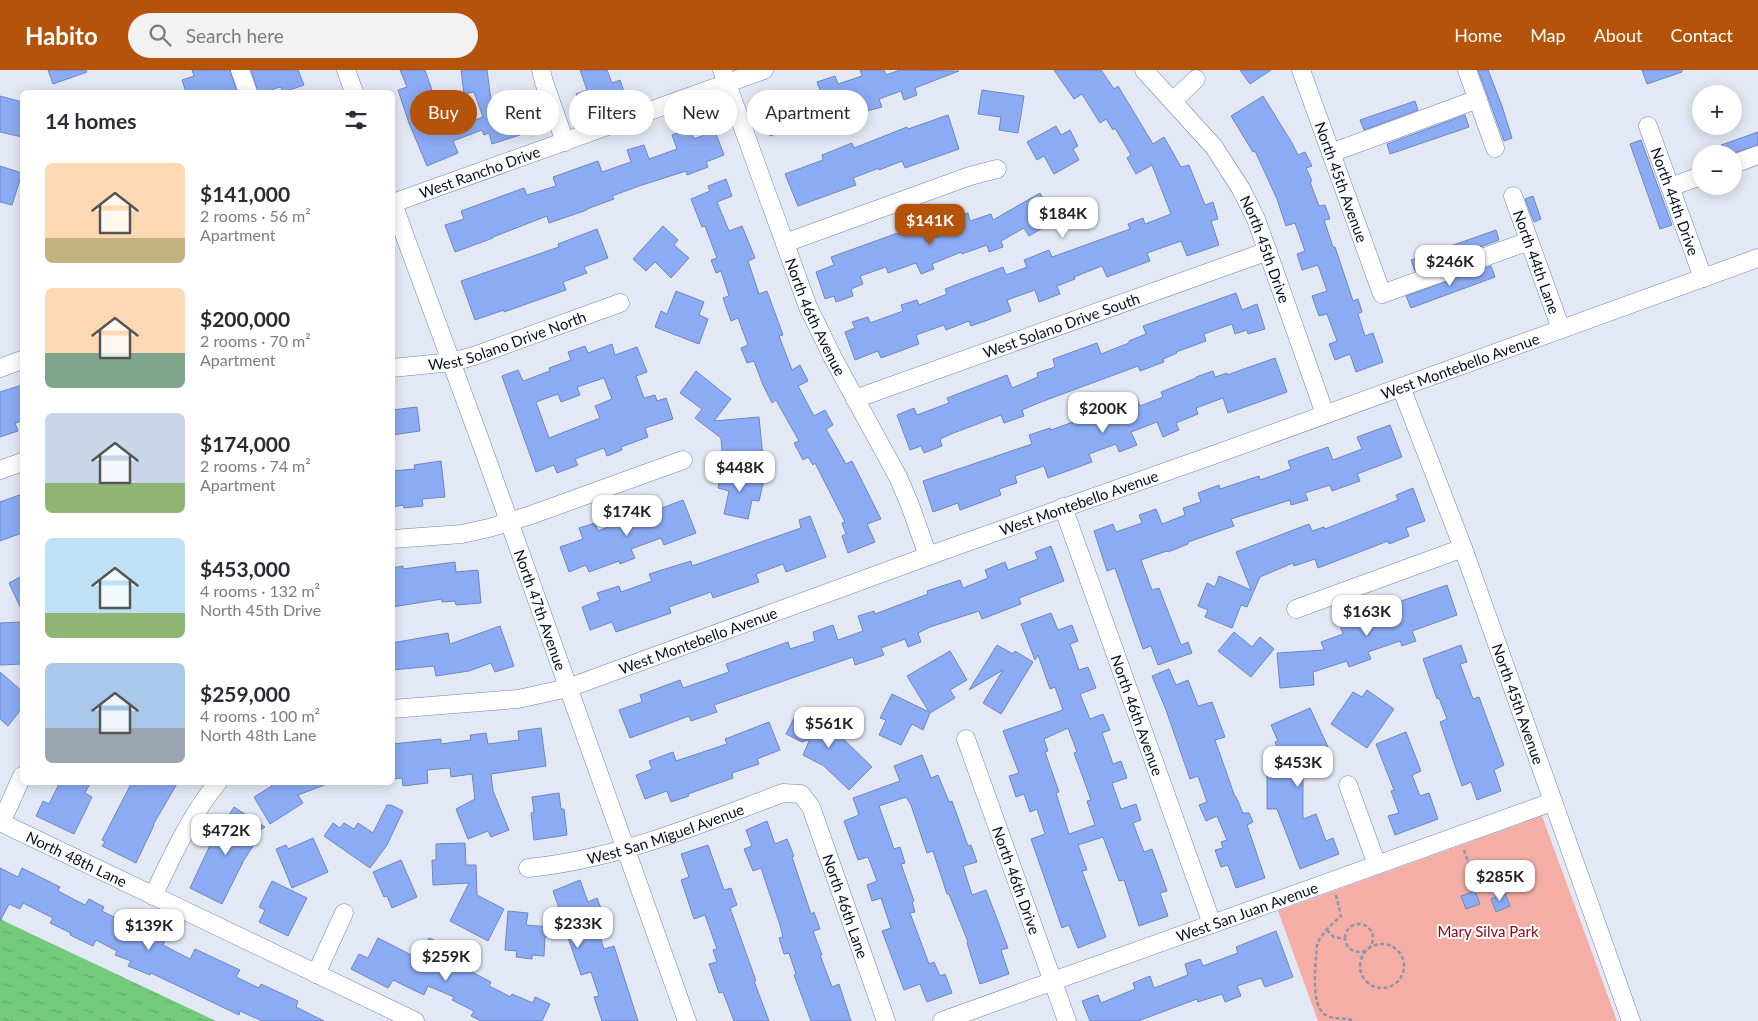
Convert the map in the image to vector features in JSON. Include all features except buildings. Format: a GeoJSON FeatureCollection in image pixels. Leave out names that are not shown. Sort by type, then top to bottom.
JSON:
{"type":"FeatureCollection","features":[{"type":"Feature","properties":{"kind":"street"},"geometry":{"type":"LineString","coordinates":[[240,70],[247,90]]}},
{"type":"Feature","properties":{"kind":"street"},"geometry":{"type":"LineString","coordinates":[[346,70],[353,90]]}},
{"type":"Feature","properties":{"kind":"street"},"geometry":{"type":"LineString","coordinates":[[541,70],[565,142]]}},
{"type":"Feature","properties":{"kind":"street","name":"West Rancho Drive"},"geometry":{"type":"LineString","coordinates":[[395,201],[565,142],[724,77],[764,70]]}},
{"type":"Feature","properties":{"kind":"street","name":"North 45th Drive"},"geometry":{"type":"LineString","coordinates":[[1144,70],[1214,147],[1251,208],[1268,251],[1324,414]]}},
{"type":"Feature","properties":{"kind":"street","name":"North 45th Avenue"},"geometry":{"type":"LineString","coordinates":[[1300,70],[1382,294],[1529,241]]}},
{"type":"Feature","properties":{"kind":"street"},"geometry":{"type":"LineString","coordinates":[[1467,70],[1495,148]]}},
{"type":"Feature","properties":{"kind":"street","name":"North 46th Avenue"},"geometry":{"type":"LineString","coordinates":[[724,77],[808,307],[855,399],[898,477],[928,556]]}},
{"type":"Feature","properties":{"kind":"street"},"geometry":{"type":"LineString","coordinates":[[1172,101],[1196,79]]}},
{"type":"Feature","properties":{"kind":"street"},"geometry":{"type":"LineString","coordinates":[[1330,153],[1478,99]]}},
{"type":"Feature","properties":{"kind":"street","name":"North 44th Drive"},"geometry":{"type":"LineString","coordinates":[[1648,126],[1703,278]]}},
{"type":"Feature","properties":{"kind":"street"},"geometry":{"type":"LineString","coordinates":[[1742,161],[1758,155]]}},
{"type":"Feature","properties":{"kind":"street"},"geometry":{"type":"LineString","coordinates":[[785,243],[970,176],[997,169]]}},
{"type":"Feature","properties":{"kind":"street"},"geometry":{"type":"LineString","coordinates":[[1670,187],[1692,179]]}},
{"type":"Feature","properties":{"kind":"street","name":"North 44th Lane"},"geometry":{"type":"LineString","coordinates":[[1513,196],[1561,329]]}},
{"type":"Feature","properties":{"kind":"street","name":"North 47th Avenue"},"geometry":{"type":"LineString","coordinates":[[397,224],[452,362],[687,1021]]}},
{"type":"Feature","properties":{"kind":"street","name":"West Solano Drive South"},"geometry":{"type":"LineString","coordinates":[[855,399],[1268,251]]}},
{"type":"Feature","properties":{"kind":"street","name":"West Montebello Avenue"},"geometry":{"type":"LineString","coordinates":[[395,709],[518,699],[568,688],[1063,507],[1758,258]]}},
{"type":"Feature","properties":{"kind":"street","name":"West Solano Drive North"},"geometry":{"type":"LineString","coordinates":[[395,368],[452,362],[474,356],[620,303]]}},
{"type":"Feature","properties":{"kind":"street"},"geometry":{"type":"LineString","coordinates":[[0,368],[20,361]]}},
{"type":"Feature","properties":{"kind":"street","name":"North 45th Avenue"},"geometry":{"type":"LineString","coordinates":[[1401,387],[1462,548],[1631,1021]]}},
{"type":"Feature","properties":{"kind":"street"},"geometry":{"type":"LineString","coordinates":[[395,540],[462,534],[509,522],[683,460]]}},
{"type":"Feature","properties":{"kind":"street"},"geometry":{"type":"LineString","coordinates":[[0,470],[20,463]]}},
{"type":"Feature","properties":{"kind":"street","name":"North 46th Avenue"},"geometry":{"type":"LineString","coordinates":[[1063,507],[1212,924]]}},
{"type":"Feature","properties":{"kind":"street"},"geometry":{"type":"LineString","coordinates":[[1296,609],[1462,548]]}},
{"type":"Feature","properties":{"kind":"street","name":"North 46th Drive"},"geometry":{"type":"LineString","coordinates":[[966,739],[1067,1021]]}},
{"type":"Feature","properties":{"kind":"street"},"geometry":{"type":"LineString","coordinates":[[1,822],[20,780]]}},
{"type":"Feature","properties":{"kind":"street"},"geometry":{"type":"LineString","coordinates":[[153,896],[188,828],[216,785]]}},
{"type":"Feature","properties":{"kind":"street"},"geometry":{"type":"LineString","coordinates":[[1348,785],[1377,865]]}},
{"type":"Feature","properties":{"kind":"street","name":"West San Miguel Avenue"},"geometry":{"type":"LineString","coordinates":[[528,868],[557,865],[626,850],[783,793],[801,794]]}},
{"type":"Feature","properties":{"kind":"street","name":"North 46th Lane"},"geometry":{"type":"LineString","coordinates":[[801,794],[811,807],[886,1021]]}},
{"type":"Feature","properties":{"kind":"street","name":"West San Juan Avenue"},"geometry":{"type":"LineString","coordinates":[[942,1021],[1552,802]]}},
{"type":"Feature","properties":{"kind":"street","name":"North 48th Lane"},"geometry":{"type":"LineString","coordinates":[[1,822],[416,1021]]}},
{"type":"Feature","properties":{"kind":"street"},"geometry":{"type":"LineString","coordinates":[[316,974],[344,912]]}},
{"type":"Feature","properties":{"kind":"path"},"geometry":{"type":"LineString","coordinates":[[1458,835],[1477,887]]}},
{"type":"Feature","properties":{"kind":"path"},"geometry":{"type":"LineString","coordinates":[[1330,882],[1341,916],[1317,943],[1314,971],[1318,1003],[1323,1014],[1334,1019],[1350,1019],[1352,1021]]}},
{"type":"Feature","properties":{"kind":"path"},"geometry":{"type":"LineString","coordinates":[[1345,940],[1346,932],[1351,927],[1360,924],[1367,926],[1371,931],[1372,943],[1367,950],[1363,956],[1360,963],[1360,970],[1368,983],[1375,986],[1391,986],[1402,975],[1403,960],[1400,953],[1394,948],[1383,944],[1376,945],[1367,950],[1356,952],[1351,949],[1345,940]]}},
{"type":"Feature","properties":{"kind":"path"},"geometry":{"type":"LineString","coordinates":[[1327,930],[1334,937],[1345,940]]}},
{"type":"Feature","properties":{"kind":"green space","name":"Mary Silva Park"},"geometry":{"type":"Polygon","coordinates":[[[1542,816],[1617,1021],[1318,1021],[1278,911],[1542,816]]]}},
{"type":"Feature","properties":{"kind":"water"},"geometry":{"type":"Polygon","coordinates":[[[0,918],[6,922],[216,1021],[0,1021],[0,918]]]}}]}
